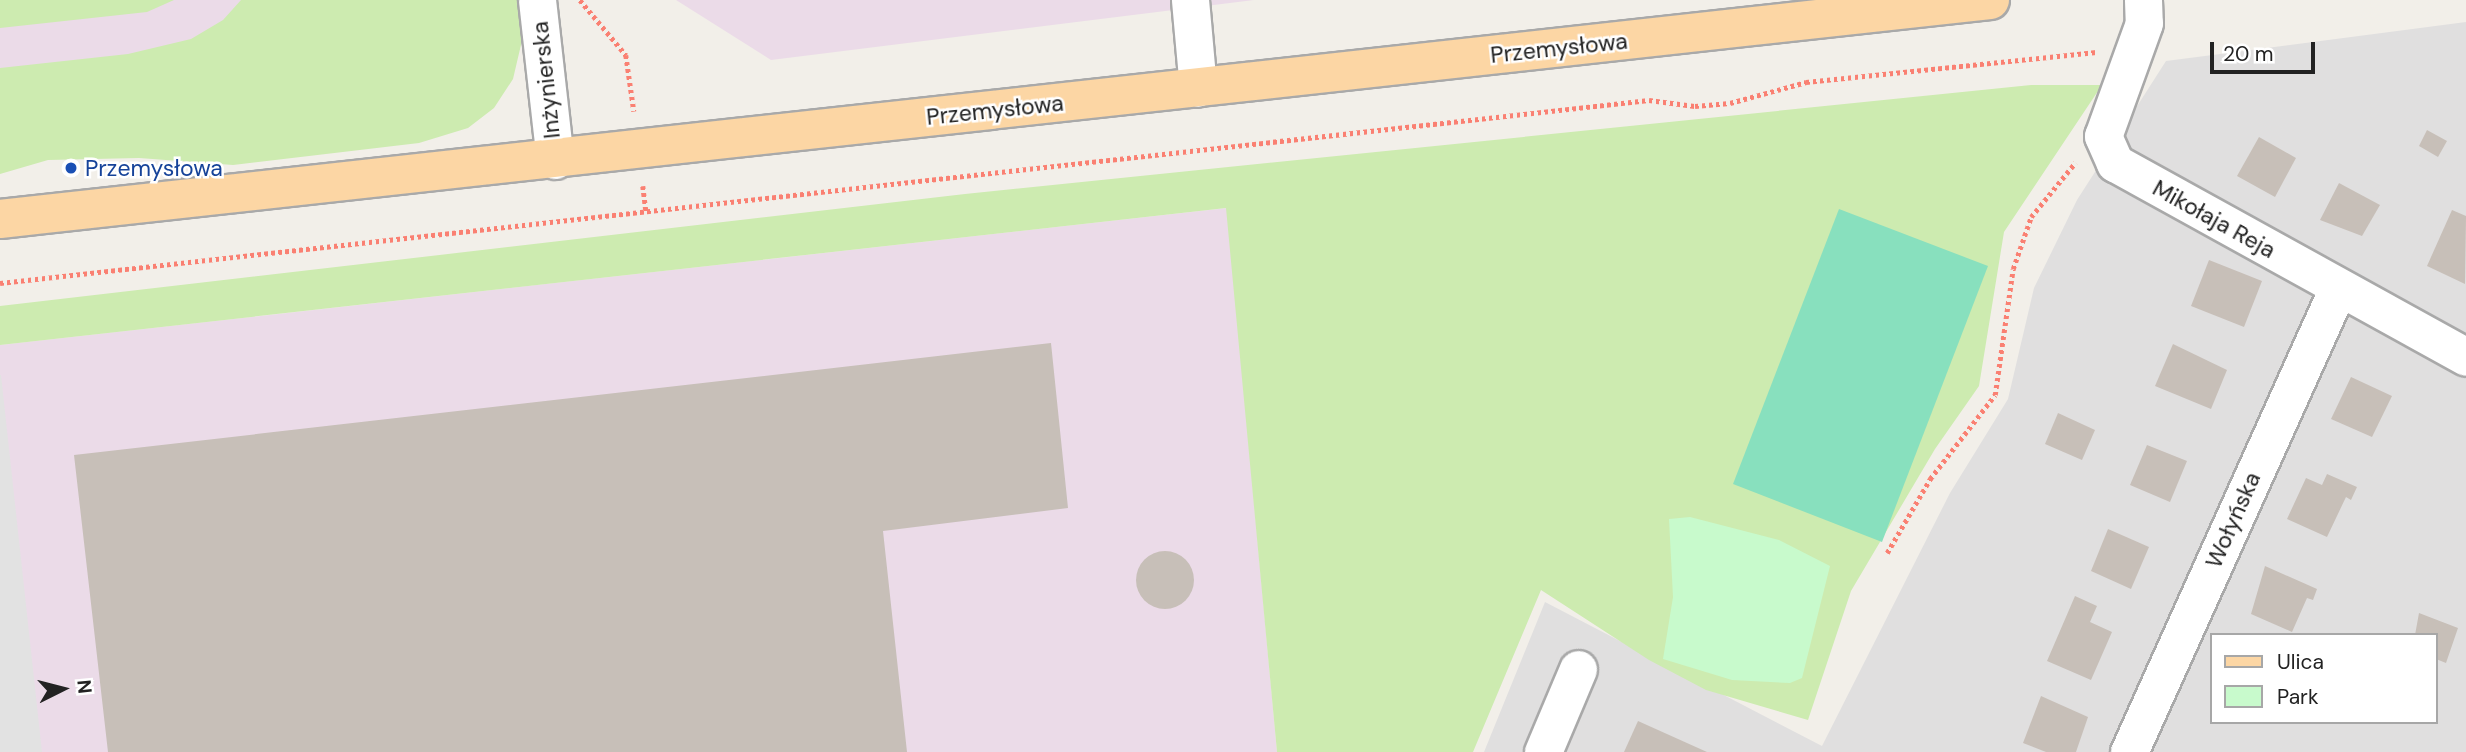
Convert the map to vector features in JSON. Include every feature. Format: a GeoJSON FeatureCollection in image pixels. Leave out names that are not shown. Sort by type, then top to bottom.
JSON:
{"type":"FeatureCollection","features":[{"type":"Feature","properties":{"kind":"main road","name":"Przemysłowa"},"geometry":{"type":"LineString","coordinates":[[0,219],[1990,0]]}},
{"type":"Feature","properties":{"kind":"street","name":"Inżynierska"},"geometry":{"type":"LineString","coordinates":[[537,0],[555,160]]}},
{"type":"Feature","properties":{"kind":"street"},"geometry":{"type":"LineString","coordinates":[[1190,0],[1198,88]]}},
{"type":"Feature","properties":{"kind":"street"},"geometry":{"type":"LineString","coordinates":[[2103,136],[2144,23],[2143,0]]}},
{"type":"Feature","properties":{"kind":"street","name":"Mikołaja Reja"},"geometry":{"type":"LineString","coordinates":[[2103,136],[2115,163],[2338,289],[2466,357]]}},
{"type":"Feature","properties":{"kind":"street","name":"Wołyńska"},"geometry":{"type":"LineString","coordinates":[[2129,752],[2338,289]]}},
{"type":"Feature","properties":{"kind":"street"},"geometry":{"type":"LineString","coordinates":[[1544,752],[1578,669]]}},
{"type":"Feature","properties":{"kind":"path"},"geometry":{"type":"LineString","coordinates":[[580,0],[626,55],[646,211]]}},
{"type":"Feature","properties":{"kind":"path"},"geometry":{"type":"LineString","coordinates":[[0,283],[1649,100],[1695,106],[1730,103],[1806,82],[2135,48]]}},
{"type":"Feature","properties":{"kind":"path"},"geometry":{"type":"LineString","coordinates":[[1887,553],[1930,479],[1995,395],[2013,269],[2031,217],[2063,174],[2103,136]]}},
{"type":"Feature","properties":{"kind":"shaded area"},"geometry":{"type":"Polygon","coordinates":[[[0,0],[434,0],[0,134],[0,0]]]}},
{"type":"Feature","properties":{"kind":"shaded area"},"geometry":{"type":"Polygon","coordinates":[[[676,0],[1254,0],[771,60],[676,0]]]}},
{"type":"Feature","properties":{"kind":"shaded area"},"geometry":{"type":"Polygon","coordinates":[[[2466,22],[2466,752],[1484,752],[1545,602],[1822,746],[1950,493],[2008,399],[2034,288],[2077,200],[2166,61],[2466,22]]]}},
{"type":"Feature","properties":{"kind":"shaded area"},"geometry":{"type":"Polygon","coordinates":[[[1227,208],[1277,752],[0,752],[0,345],[1227,208]]]}},
{"type":"Feature","properties":{"kind":"shaded area"},"geometry":{"type":"Polygon","coordinates":[[[1,375],[42,752],[0,752],[1,375]]]}},
{"type":"Feature","properties":{"kind":"green space"},"geometry":{"type":"Polygon","coordinates":[[[0,0],[174,0],[147,12],[0,28],[0,0]]]}},
{"type":"Feature","properties":{"kind":"green space"},"geometry":{"type":"Polygon","coordinates":[[[241,0],[520,0],[524,32],[513,79],[494,108],[468,128],[419,143],[233,165],[139,158],[48,160],[0,174],[0,68],[128,54],[191,39],[223,20],[241,0]]]}},
{"type":"Feature","properties":{"kind":"green space"},"geometry":{"type":"Polygon","coordinates":[[[2031,85],[2102,85],[2004,232],[1979,386],[1935,449],[1851,591],[1808,720],[1706,690],[1649,660],[1541,590],[1473,752],[1277,752],[1226,208],[0,345],[0,306],[965,194],[2031,85]]]}},
{"type":"Feature","properties":{"kind":"green space"},"geometry":{"type":"Polygon","coordinates":[[[1839,209],[1988,266],[1882,542],[1733,484],[1839,209]]]}},
{"type":"Feature","properties":{"kind":"green space"},"geometry":{"type":"Polygon","coordinates":[[[1690,517],[1779,540],[1830,566],[1802,678],[1790,683],[1732,680],[1663,659],[1673,597],[1669,519],[1690,517]]]}},
{"type":"Feature","properties":{"kind":"building"},"geometry":{"type":"Polygon","coordinates":[[[2427,130],[2447,141],[2438,157],[2419,146],[2427,130]]]}},
{"type":"Feature","properties":{"kind":"building"},"geometry":{"type":"Polygon","coordinates":[[[2259,137],[2296,158],[2275,197],[2237,176],[2259,137]]]}},
{"type":"Feature","properties":{"kind":"building"},"geometry":{"type":"Polygon","coordinates":[[[2339,183],[2380,205],[2362,236],[2320,220],[2339,183]]]}},
{"type":"Feature","properties":{"kind":"building"},"geometry":{"type":"Polygon","coordinates":[[[2452,210],[2466,216],[2465,284],[2427,266],[2452,210]]]}},
{"type":"Feature","properties":{"kind":"building"},"geometry":{"type":"Polygon","coordinates":[[[2209,260],[2262,281],[2244,327],[2191,306],[2209,260]]]}},
{"type":"Feature","properties":{"kind":"building"},"geometry":{"type":"Polygon","coordinates":[[[1051,343],[1068,508],[883,531],[907,752],[108,752],[74,455],[1051,343]]]}},
{"type":"Feature","properties":{"kind":"building"},"geometry":{"type":"Polygon","coordinates":[[[2173,344],[2227,370],[2211,409],[2155,386],[2173,344]]]}},
{"type":"Feature","properties":{"kind":"building"},"geometry":{"type":"Polygon","coordinates":[[[2351,377],[2392,396],[2372,437],[2331,419],[2351,377]]]}},
{"type":"Feature","properties":{"kind":"building"},"geometry":{"type":"Polygon","coordinates":[[[2058,413],[2095,430],[2082,460],[2045,444],[2058,413]]]}},
{"type":"Feature","properties":{"kind":"building"},"geometry":{"type":"Polygon","coordinates":[[[2147,445],[2187,461],[2170,502],[2130,485],[2147,445]]]}},
{"type":"Feature","properties":{"kind":"building"},"geometry":{"type":"Polygon","coordinates":[[[2327,474],[2357,487],[2351,500],[2346,497],[2327,537],[2287,519],[2306,478],[2322,485],[2327,474]]]}},
{"type":"Feature","properties":{"kind":"building"},"geometry":{"type":"Polygon","coordinates":[[[2108,529],[2149,547],[2131,589],[2091,571],[2108,529]]]}},
{"type":"Feature","properties":{"kind":"building"},"geometry":{"type":"Polygon","coordinates":[[[1159,551],[1171,551],[1186,559],[1194,574],[1194,586],[1186,601],[1171,609],[1159,609],[1144,601],[1136,586],[1136,574],[1144,559],[1159,551]]]}},
{"type":"Feature","properties":{"kind":"building"},"geometry":{"type":"Polygon","coordinates":[[[2265,566],[2317,589],[2313,600],[2307,598],[2292,632],[2251,614],[2265,566]]]}},
{"type":"Feature","properties":{"kind":"building"},"geometry":{"type":"Polygon","coordinates":[[[2075,596],[2097,606],[2090,622],[2112,632],[2091,680],[2047,661],[2075,596]]]}},
{"type":"Feature","properties":{"kind":"building"},"geometry":{"type":"Polygon","coordinates":[[[2419,613],[2458,628],[2446,663],[2438,660],[2438,633],[2415,633],[2419,613]]]}},
{"type":"Feature","properties":{"kind":"building"},"geometry":{"type":"Polygon","coordinates":[[[2041,696],[2088,717],[2076,752],[2046,752],[2023,743],[2041,696]]]}},
{"type":"Feature","properties":{"kind":"building"},"geometry":{"type":"Polygon","coordinates":[[[1638,721],[1707,752],[1624,752],[1638,721]]]}},
{"type":"Feature","properties":{"kind":"place","name":"Przemysłowa"},"geometry":{"type":"Point","coordinates":[71,168]}}]}
